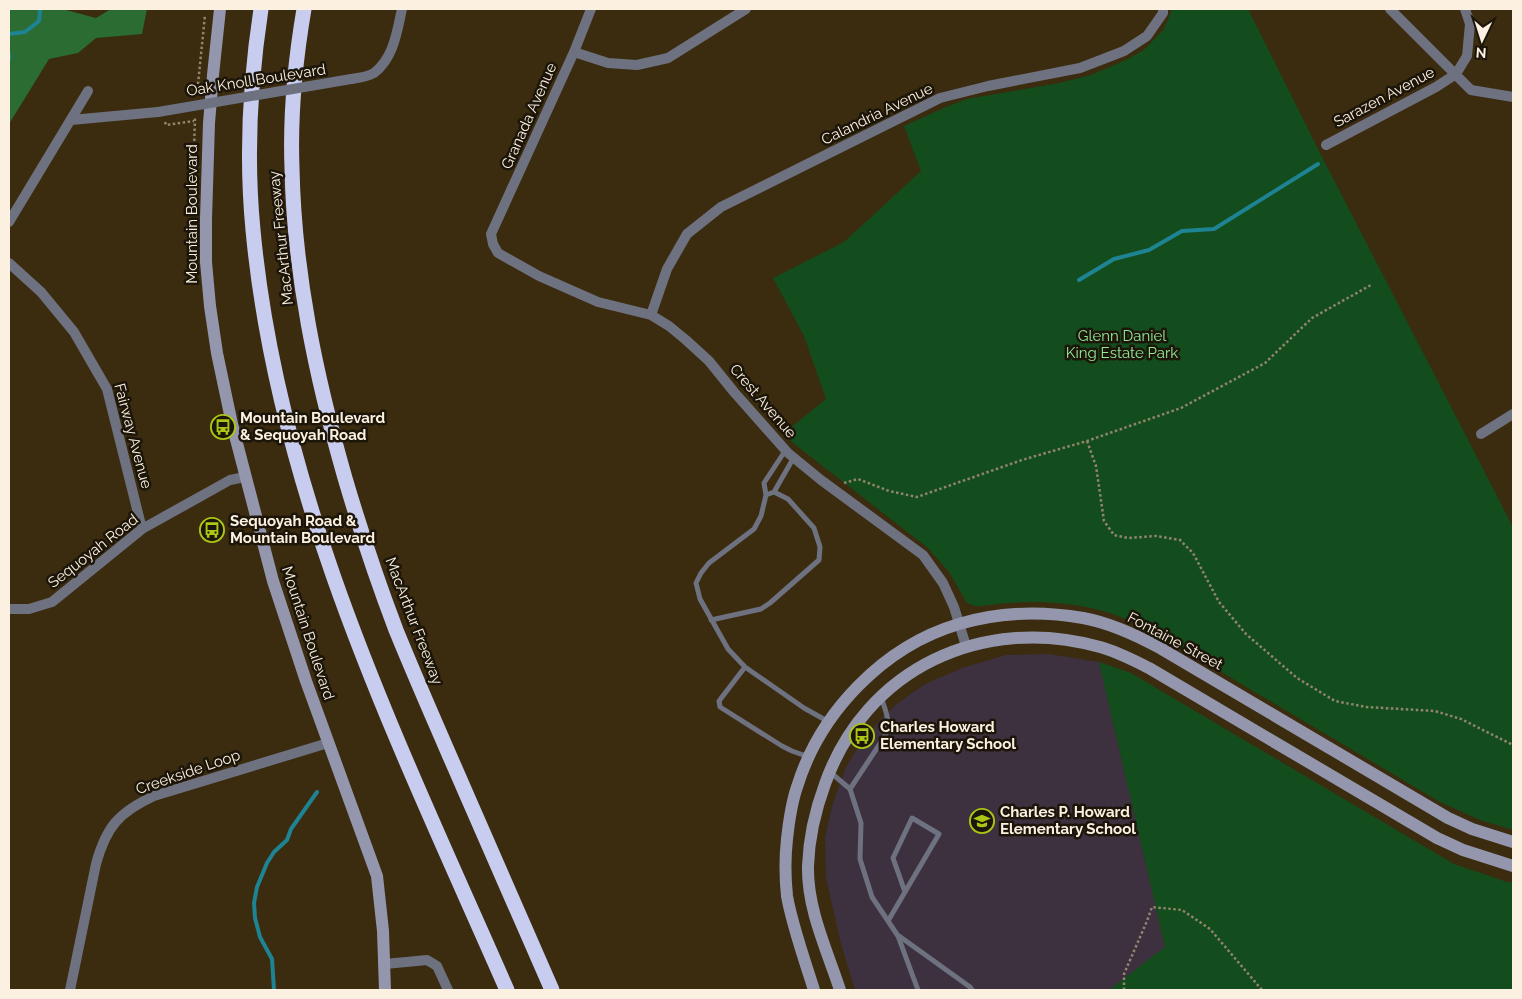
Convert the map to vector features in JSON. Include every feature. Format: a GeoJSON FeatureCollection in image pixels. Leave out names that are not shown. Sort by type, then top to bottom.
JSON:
{"type":"FeatureCollection","features":[{"type":"Feature","properties":{"kind":"highway","name":"MacArthur Freeway"},"geometry":{"type":"LineString","coordinates":[[261,9],[256,42],[251,110],[252,228],[266,325],[281,398],[312,515],[356,640],[394,732],[508,990]]}},
{"type":"Feature","properties":{"kind":"highway","name":"MacArthur Freeway"},"geometry":{"type":"LineString","coordinates":[[304,9],[297,48],[292,113],[295,226],[301,282],[310,337],[335,443],[367,548],[396,628],[439,732],[552,990]]}},
{"type":"Feature","properties":{"kind":"street","name":"Mountain Boulevard"},"geometry":{"type":"LineString","coordinates":[[220,9],[212,75],[206,219],[206,262],[217,353],[245,477],[273,581],[303,672],[376,876],[383,931],[386,990]]}},
{"type":"Feature","properties":{"kind":"street","name":"Oak Knoll Boulevard"},"geometry":{"type":"LineString","coordinates":[[71,120],[158,112],[372,74],[382,66],[390,53],[402,9]]}},
{"type":"Feature","properties":{"kind":"street","name":"Granada Avenue"},"geometry":{"type":"LineString","coordinates":[[492,234],[592,9]]}},
{"type":"Feature","properties":{"kind":"street"},"geometry":{"type":"LineString","coordinates":[[574,52],[608,63],[637,65],[668,58],[746,9]]}},
{"type":"Feature","properties":{"kind":"street","name":"Calandria Avenue"},"geometry":{"type":"LineString","coordinates":[[651,315],[667,269],[687,234],[720,207],[940,98],[988,86],[1080,68],[1124,51],[1146,36],[1163,13],[1163,9]]}},
{"type":"Feature","properties":{"kind":"street"},"geometry":{"type":"LineString","coordinates":[[1390,9],[1472,90],[1513,97]]}},
{"type":"Feature","properties":{"kind":"street"},"geometry":{"type":"LineString","coordinates":[[1456,74],[1467,56],[1470,24],[1465,9]]}},
{"type":"Feature","properties":{"kind":"street","name":"Sarazen Avenue"},"geometry":{"type":"LineString","coordinates":[[1326,145],[1436,87],[1456,74]]}},
{"type":"Feature","properties":{"kind":"street"},"geometry":{"type":"LineString","coordinates":[[9,222],[88,91]]}},
{"type":"Feature","properties":{"kind":"street","name":"Crest Avenue"},"geometry":{"type":"LineString","coordinates":[[492,234],[493,244],[498,253],[539,276],[598,302],[651,315],[669,326],[709,361],[790,453],[830,486],[922,555],[943,583],[954,607],[966,646]]}},
{"type":"Feature","properties":{"kind":"street","name":"Fairway Avenue"},"geometry":{"type":"LineString","coordinates":[[9,263],[42,292],[74,332],[107,389],[142,529]]}},
{"type":"Feature","properties":{"kind":"street"},"geometry":{"type":"LineString","coordinates":[[1481,434],[1513,414]]}},
{"type":"Feature","properties":{"kind":"street","name":"Sequoyah Road"},"geometry":{"type":"LineString","coordinates":[[9,609],[29,609],[52,602],[142,529],[230,480],[245,477]]}},
{"type":"Feature","properties":{"kind":"street","name":"Fontaine Street"},"geometry":{"type":"LineString","coordinates":[[814,990],[787,896],[785,867],[790,813],[797,787],[809,757],[839,708],[857,687],[882,664],[905,648],[935,633],[959,624],[995,616],[1028,613],[1084,618],[1135,635],[1448,818],[1472,829],[1513,842]]}},
{"type":"Feature","properties":{"kind":"street"},"geometry":{"type":"LineString","coordinates":[[840,990],[816,920],[810,894],[808,867],[813,819],[840,748],[857,723],[881,697],[896,683],[918,668],[966,646],[1000,639],[1030,636],[1080,642],[1102,647],[1126,656],[1437,838],[1463,850],[1513,866]]}},
{"type":"Feature","properties":{"kind":"street","name":"Creekside Loop"},"geometry":{"type":"LineString","coordinates":[[70,990],[96,864],[100,850],[116,820],[129,809],[154,796],[328,743]]}},
{"type":"Feature","properties":{"kind":"street"},"geometry":{"type":"LineString","coordinates":[[385,964],[428,960],[437,966],[448,990]]}},
{"type":"Feature","properties":{"kind":"lane"},"geometry":{"type":"LineString","coordinates":[[774,492],[790,453]]}},
{"type":"Feature","properties":{"kind":"lane"},"geometry":{"type":"LineString","coordinates":[[790,453],[764,483],[766,495],[754,529],[709,563],[696,583],[700,599],[711,620],[728,649],[745,667],[804,708],[829,722]]}},
{"type":"Feature","properties":{"kind":"lane"},"geometry":{"type":"LineString","coordinates":[[711,620],[765,606],[819,560],[820,547],[814,528],[788,499],[774,492],[766,495]]}},
{"type":"Feature","properties":{"kind":"lane"},"geometry":{"type":"LineString","coordinates":[[745,667],[719,700],[720,707],[782,746],[809,757]]}},
{"type":"Feature","properties":{"kind":"lane"},"geometry":{"type":"LineString","coordinates":[[850,790],[885,736],[888,727],[888,716],[881,697]]}},
{"type":"Feature","properties":{"kind":"lane"},"geometry":{"type":"LineString","coordinates":[[830,771],[850,790],[861,823],[860,859],[872,897],[898,936],[918,990]]}},
{"type":"Feature","properties":{"kind":"lane"},"geometry":{"type":"LineString","coordinates":[[888,921],[905,892],[939,834],[912,818],[893,858],[905,892]]}},
{"type":"Feature","properties":{"kind":"lane"},"geometry":{"type":"LineString","coordinates":[[898,936],[972,990]]}},
{"type":"Feature","properties":{"kind":"path"},"geometry":{"type":"LineString","coordinates":[[196,102],[206,9]]}},
{"type":"Feature","properties":{"kind":"path"},"geometry":{"type":"LineString","coordinates":[[166,122],[166,125],[194,121],[195,112]]}},
{"type":"Feature","properties":{"kind":"path"},"geometry":{"type":"LineString","coordinates":[[830,486],[858,479],[889,491],[917,497],[1022,460],[1087,441],[1181,408],[1265,363],[1312,318],[1371,285]]}},
{"type":"Feature","properties":{"kind":"path"},"geometry":{"type":"LineString","coordinates":[[1087,441],[1096,466],[1104,521],[1114,535],[1128,538],[1156,536],[1180,540],[1193,553],[1219,602],[1246,634],[1297,678],[1335,701],[1366,707],[1435,710],[1461,719],[1513,745]]}},
{"type":"Feature","properties":{"kind":"path"},"geometry":{"type":"LineString","coordinates":[[1124,990],[1124,974],[1152,907],[1182,910],[1210,929],[1262,990]]}},
{"type":"Feature","properties":{"kind":"shaded area","name":"Charles P. Howard Elementary School"},"geometry":{"type":"Polygon","coordinates":[[[1049,654],[1099,662],[1165,947],[1109,990],[855,990],[841,944],[826,878],[825,837],[832,806],[846,767],[860,744],[879,721],[898,703],[925,684],[962,668],[1006,655],[1049,654]]]}},
{"type":"Feature","properties":{"kind":"green space"},"geometry":{"type":"Polygon","coordinates":[[[9,9],[66,9],[96,18],[111,9],[147,9],[142,34],[96,38],[78,53],[49,59],[9,124],[9,9]]]}},
{"type":"Feature","properties":{"kind":"green space","name":"Glenn Daniel King Estate Park"},"geometry":{"type":"Polygon","coordinates":[[[1172,9],[1248,9],[1321,155],[1513,527],[1513,830],[1480,820],[1440,802],[1164,638],[1131,621],[1091,608],[1055,603],[1018,602],[975,606],[967,603],[949,572],[928,548],[793,443],[784,433],[826,399],[804,336],[773,278],[844,242],[921,171],[904,126],[967,99],[1059,83],[1091,75],[1128,59],[1145,49],[1164,29],[1172,9]]]}},
{"type":"Feature","properties":{"kind":"green space"},"geometry":{"type":"Polygon","coordinates":[[[1099,662],[1131,673],[1454,864],[1507,882],[1513,882],[1513,990],[1109,990],[1165,947],[1099,662]]]}},
{"type":"Feature","properties":{"kind":"waterway"},"geometry":{"type":"LineString","coordinates":[[9,34],[25,32],[39,21],[40,9]]}},
{"type":"Feature","properties":{"kind":"waterway"},"geometry":{"type":"LineString","coordinates":[[9,54],[9,59]]}},
{"type":"Feature","properties":{"kind":"waterway"},"geometry":{"type":"LineString","coordinates":[[1079,280],[1114,259],[1149,250],[1182,231],[1214,229],[1318,164]]}},
{"type":"Feature","properties":{"kind":"waterway"},"geometry":{"type":"LineString","coordinates":[[274,990],[272,959],[260,937],[255,918],[254,903],[257,887],[267,863],[274,852],[287,840],[291,829],[317,792]]}},
{"type":"Feature","properties":{"kind":"place","name":"Mountain Boulevard & Sequoyah Road"},"geometry":{"type":"Point","coordinates":[223,427]}},
{"type":"Feature","properties":{"kind":"place","name":"Sequoyah Road & Mountain Boulevard"},"geometry":{"type":"Point","coordinates":[212,530]}},
{"type":"Feature","properties":{"kind":"place","name":"Charles Howard Elementary School"},"geometry":{"type":"Point","coordinates":[862,736]}},
{"type":"Feature","properties":{"kind":"place","name":"Charles P. Howard Elementary School"},"geometry":{"type":"Point","coordinates":[982,821]}}]}
